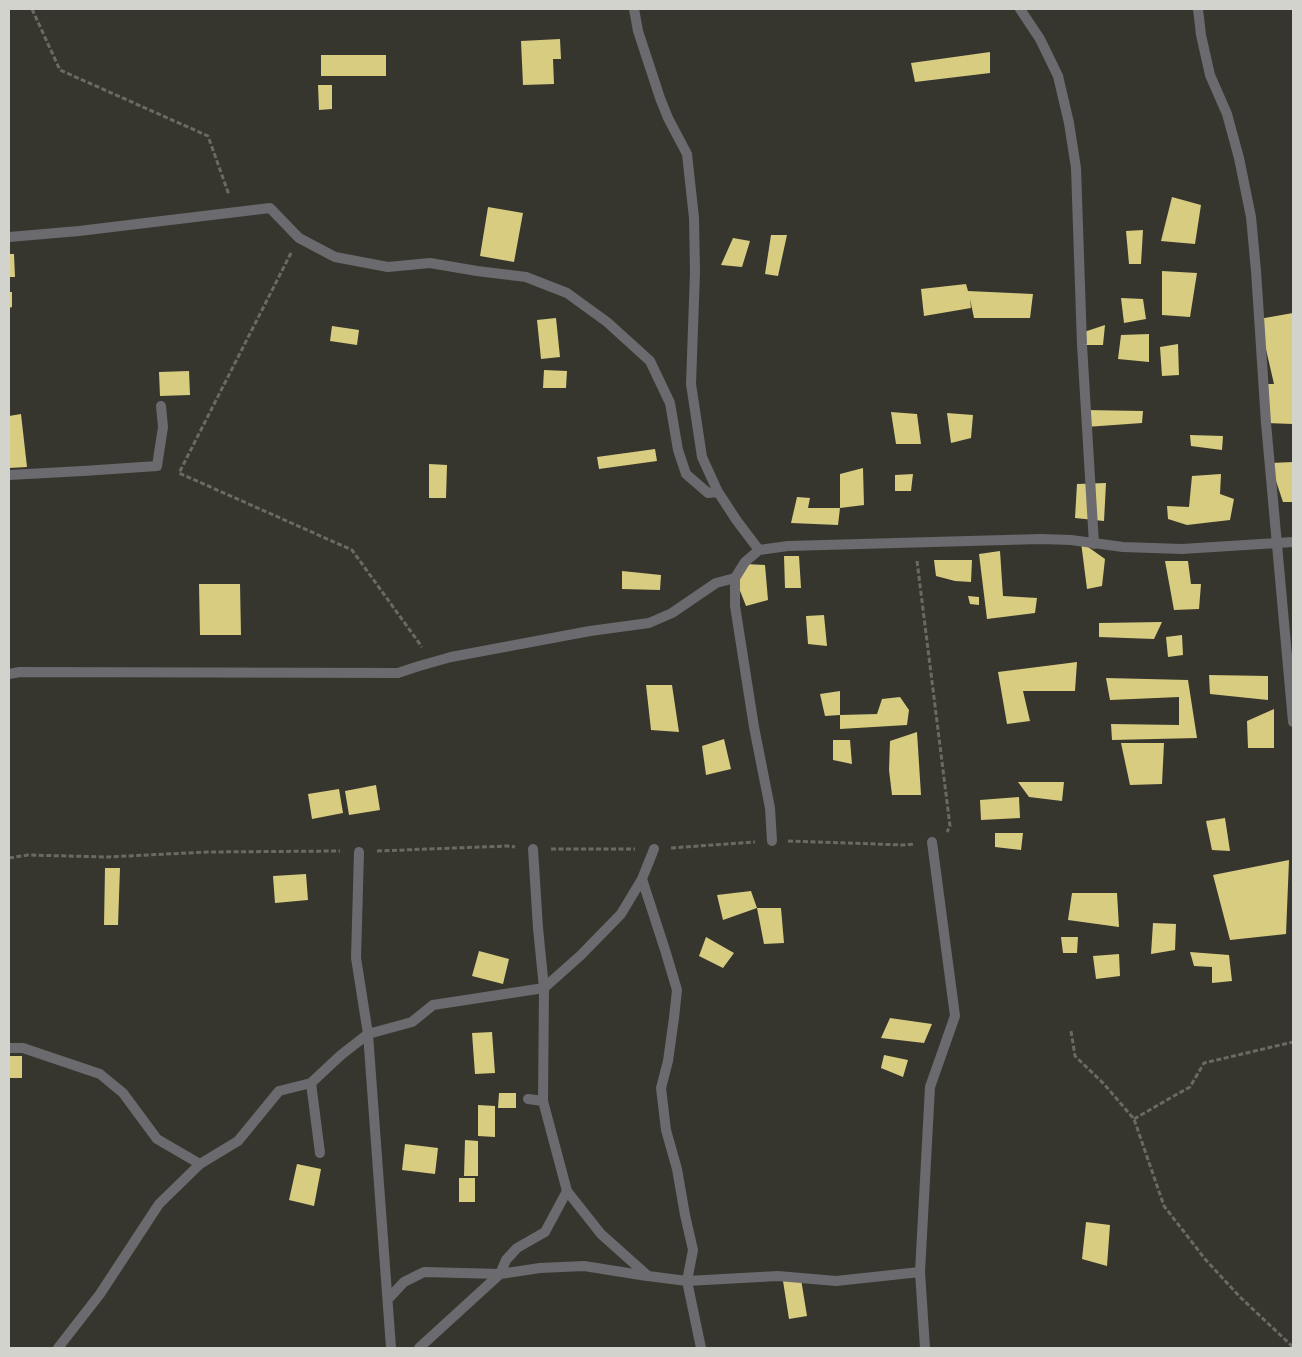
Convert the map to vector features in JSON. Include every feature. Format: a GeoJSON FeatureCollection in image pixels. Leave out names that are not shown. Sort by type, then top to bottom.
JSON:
{"type":"FeatureCollection","features":[{"type":"Feature","properties":{"kind":"street"},"geometry":{"type":"LineString","coordinates":[[634,9],[638,31],[660,98],[687,154],[694,218],[695,272],[691,384],[702,457],[718,492],[759,550]]}},
{"type":"Feature","properties":{"kind":"street"},"geometry":{"type":"LineString","coordinates":[[1020,9],[1040,39],[1058,76],[1069,123],[1076,168],[1082,354],[1094,544]]}},
{"type":"Feature","properties":{"kind":"street"},"geometry":{"type":"LineString","coordinates":[[1198,9],[1201,35],[1210,75],[1227,114],[1239,158],[1250,217],[1266,423],[1293,722]]}},
{"type":"Feature","properties":{"kind":"street"},"geometry":{"type":"LineString","coordinates":[[9,237],[79,231],[270,208],[299,238],[335,257],[388,267],[430,263],[526,277],[567,293],[607,322],[650,361],[670,403],[678,450],[686,474],[708,493],[718,492]]}},
{"type":"Feature","properties":{"kind":"street"},"geometry":{"type":"LineString","coordinates":[[9,475],[157,466],[164,427],[161,406]]}},
{"type":"Feature","properties":{"kind":"street"},"geometry":{"type":"LineString","coordinates":[[772,841],[770,808],[754,727],[736,606],[735,578],[745,562],[759,550],[788,546],[1041,539],[1071,540],[1123,547],[1182,549],[1293,542]]}},
{"type":"Feature","properties":{"kind":"street"},"geometry":{"type":"LineString","coordinates":[[9,674],[20,672],[398,673],[451,657],[582,632],[649,623],[672,614],[716,583],[735,578]]}},
{"type":"Feature","properties":{"kind":"street"},"geometry":{"type":"LineString","coordinates":[[925,1348],[920,1272],[930,1087],[955,1016],[932,842]]}},
{"type":"Feature","properties":{"kind":"street"},"geometry":{"type":"LineString","coordinates":[[533,849],[544,988],[543,1101],[567,1191],[601,1234],[648,1276]]}},
{"type":"Feature","properties":{"kind":"street"},"geometry":{"type":"LineString","coordinates":[[58,1348],[100,1294],[159,1204],[200,1164],[238,1141],[279,1091],[311,1083],[341,1055],[368,1034],[412,1022],[433,1005],[544,988],[581,955],[621,914],[642,879],[654,849]]}},
{"type":"Feature","properties":{"kind":"street"},"geometry":{"type":"LineString","coordinates":[[359,852],[356,958],[368,1034],[391,1348]]}},
{"type":"Feature","properties":{"kind":"street"},"geometry":{"type":"LineString","coordinates":[[642,879],[677,990],[668,1061],[661,1088],[666,1130],[677,1168],[692,1250],[686,1281],[701,1348]]}},
{"type":"Feature","properties":{"kind":"street"},"geometry":{"type":"LineString","coordinates":[[9,1048],[22,1048],[100,1074],[123,1093],[157,1139],[200,1164]]}},
{"type":"Feature","properties":{"kind":"street"},"geometry":{"type":"LineString","coordinates":[[311,1083],[320,1153]]}},
{"type":"Feature","properties":{"kind":"street"},"geometry":{"type":"LineString","coordinates":[[528,1099],[543,1101]]}},
{"type":"Feature","properties":{"kind":"street"},"geometry":{"type":"LineString","coordinates":[[420,1348],[500,1274],[506,1260],[517,1248],[545,1232],[567,1191]]}},
{"type":"Feature","properties":{"kind":"street"},"geometry":{"type":"LineString","coordinates":[[388,1299],[404,1282],[424,1272],[500,1274],[540,1268],[584,1266],[686,1281],[778,1276],[836,1281],[920,1272]]}},
{"type":"Feature","properties":{"kind":"path"},"geometry":{"type":"LineString","coordinates":[[32,9],[60,70],[208,136],[235,212]]}},
{"type":"Feature","properties":{"kind":"path"},"geometry":{"type":"LineString","coordinates":[[299,238],[179,474],[352,550],[432,662]]}},
{"type":"Feature","properties":{"kind":"path"},"geometry":{"type":"LineString","coordinates":[[9,858],[28,855],[108,857],[207,852],[359,852],[507,846],[533,849],[654,849],[772,841],[903,845],[932,842],[944,836],[950,826],[915,542]]}},
{"type":"Feature","properties":{"kind":"path"},"geometry":{"type":"LineString","coordinates":[[1071,1031],[1075,1056],[1104,1084],[1134,1120],[1164,1206],[1205,1259],[1240,1297],[1293,1348]]}},
{"type":"Feature","properties":{"kind":"path"},"geometry":{"type":"LineString","coordinates":[[1134,1120],[1190,1087],[1204,1063],[1293,1042]]}},
{"type":"Feature","properties":{"kind":"building"},"geometry":{"type":"Polygon","coordinates":[[[560,39],[561,59],[553,59],[554,84],[523,85],[521,41],[560,39]]]}},
{"type":"Feature","properties":{"kind":"building"},"geometry":{"type":"Polygon","coordinates":[[[990,52],[990,73],[915,82],[911,63],[990,52]]]}},
{"type":"Feature","properties":{"kind":"building"},"geometry":{"type":"Polygon","coordinates":[[[321,55],[386,55],[386,76],[321,76],[321,55]]]}},
{"type":"Feature","properties":{"kind":"building"},"geometry":{"type":"Polygon","coordinates":[[[318,85],[332,85],[332,109],[319,110],[318,85]]]}},
{"type":"Feature","properties":{"kind":"building"},"geometry":{"type":"Polygon","coordinates":[[[1172,197],[1201,205],[1195,244],[1161,241],[1172,197]]]}},
{"type":"Feature","properties":{"kind":"building"},"geometry":{"type":"Polygon","coordinates":[[[488,207],[523,213],[514,262],[480,256],[488,207]]]}},
{"type":"Feature","properties":{"kind":"building"},"geometry":{"type":"Polygon","coordinates":[[[1143,230],[1141,264],[1129,264],[1126,231],[1143,230]]]}},
{"type":"Feature","properties":{"kind":"building"},"geometry":{"type":"Polygon","coordinates":[[[771,235],[787,235],[778,276],[765,274],[771,235]]]}},
{"type":"Feature","properties":{"kind":"building"},"geometry":{"type":"Polygon","coordinates":[[[733,238],[750,241],[742,267],[721,265],[733,238]]]}},
{"type":"Feature","properties":{"kind":"building"},"geometry":{"type":"Polygon","coordinates":[[[9,254],[14,254],[15,277],[9,277],[9,254]]]}},
{"type":"Feature","properties":{"kind":"building"},"geometry":{"type":"Polygon","coordinates":[[[1162,271],[1197,273],[1190,317],[1162,315],[1162,271]]]}},
{"type":"Feature","properties":{"kind":"building"},"geometry":{"type":"Polygon","coordinates":[[[966,284],[968,291],[1033,294],[1030,318],[974,318],[970,299],[971,308],[924,316],[921,289],[966,284]]]}},
{"type":"Feature","properties":{"kind":"building"},"geometry":{"type":"Polygon","coordinates":[[[9,292],[12,292],[12,307],[9,308],[9,292]]]}},
{"type":"Feature","properties":{"kind":"building"},"geometry":{"type":"Polygon","coordinates":[[[1121,298],[1143,299],[1146,319],[1124,323],[1121,298]]]}},
{"type":"Feature","properties":{"kind":"building"},"geometry":{"type":"Polygon","coordinates":[[[1293,313],[1293,424],[1266,423],[1263,384],[1274,384],[1259,319],[1293,313]]]}},
{"type":"Feature","properties":{"kind":"building"},"geometry":{"type":"Polygon","coordinates":[[[556,318],[560,357],[541,359],[537,320],[556,318]]]}},
{"type":"Feature","properties":{"kind":"building"},"geometry":{"type":"Polygon","coordinates":[[[1105,325],[1103,345],[1082,345],[1081,333],[1105,325]]]}},
{"type":"Feature","properties":{"kind":"building"},"geometry":{"type":"Polygon","coordinates":[[[332,326],[359,330],[357,345],[330,341],[332,326]]]}},
{"type":"Feature","properties":{"kind":"building"},"geometry":{"type":"Polygon","coordinates":[[[1149,334],[1149,362],[1118,359],[1121,335],[1149,334]]]}},
{"type":"Feature","properties":{"kind":"building"},"geometry":{"type":"Polygon","coordinates":[[[1178,344],[1179,375],[1162,376],[1160,347],[1178,344]]]}},
{"type":"Feature","properties":{"kind":"building"},"geometry":{"type":"Polygon","coordinates":[[[544,370],[567,371],[566,388],[543,388],[544,370]]]}},
{"type":"Feature","properties":{"kind":"building"},"geometry":{"type":"Polygon","coordinates":[[[189,371],[190,395],[160,396],[159,372],[189,371]]]}},
{"type":"Feature","properties":{"kind":"building"},"geometry":{"type":"Polygon","coordinates":[[[1085,410],[1143,411],[1142,423],[1086,427],[1085,410]]]}},
{"type":"Feature","properties":{"kind":"building"},"geometry":{"type":"Polygon","coordinates":[[[891,412],[917,414],[921,444],[896,444],[891,412]]]}},
{"type":"Feature","properties":{"kind":"building"},"geometry":{"type":"Polygon","coordinates":[[[947,413],[973,415],[971,438],[951,443],[947,413]]]}},
{"type":"Feature","properties":{"kind":"building"},"geometry":{"type":"Polygon","coordinates":[[[21,414],[27,467],[9,468],[9,416],[21,414]]]}},
{"type":"Feature","properties":{"kind":"building"},"geometry":{"type":"Polygon","coordinates":[[[1190,435],[1223,436],[1222,450],[1191,446],[1190,435]]]}},
{"type":"Feature","properties":{"kind":"building"},"geometry":{"type":"Polygon","coordinates":[[[655,449],[657,461],[599,469],[597,457],[655,449]]]}},
{"type":"Feature","properties":{"kind":"building"},"geometry":{"type":"Polygon","coordinates":[[[1293,462],[1293,502],[1283,502],[1270,463],[1293,462]]]}},
{"type":"Feature","properties":{"kind":"building"},"geometry":{"type":"Polygon","coordinates":[[[429,464],[447,465],[446,498],[429,498],[429,464]]]}},
{"type":"Feature","properties":{"kind":"building"},"geometry":{"type":"Polygon","coordinates":[[[863,468],[864,505],[840,508],[840,474],[863,468]]]}},
{"type":"Feature","properties":{"kind":"building"},"geometry":{"type":"Polygon","coordinates":[[[913,474],[911,491],[895,491],[895,475],[913,474]]]}},
{"type":"Feature","properties":{"kind":"building"},"geometry":{"type":"Polygon","coordinates":[[[1221,474],[1220,494],[1234,499],[1230,520],[1187,525],[1168,519],[1167,506],[1189,507],[1192,476],[1221,474]]]}},
{"type":"Feature","properties":{"kind":"building"},"geometry":{"type":"Polygon","coordinates":[[[1106,483],[1104,521],[1075,518],[1077,484],[1106,483]]]}},
{"type":"Feature","properties":{"kind":"building"},"geometry":{"type":"Polygon","coordinates":[[[797,497],[810,498],[808,508],[840,508],[838,525],[791,523],[797,497]]]}},
{"type":"Feature","properties":{"kind":"building"},"geometry":{"type":"Polygon","coordinates":[[[1081,542],[1105,559],[1102,586],[1087,589],[1081,542]]]}},
{"type":"Feature","properties":{"kind":"building"},"geometry":{"type":"Polygon","coordinates":[[[1000,551],[1003,596],[1037,598],[1035,613],[987,619],[979,554],[1000,551]]]}},
{"type":"Feature","properties":{"kind":"building"},"geometry":{"type":"Polygon","coordinates":[[[784,556],[799,556],[801,588],[785,588],[784,556]]]}},
{"type":"Feature","properties":{"kind":"building"},"geometry":{"type":"Polygon","coordinates":[[[934,560],[972,560],[971,582],[955,581],[936,576],[934,560]]]}},
{"type":"Feature","properties":{"kind":"building"},"geometry":{"type":"Polygon","coordinates":[[[1165,561],[1188,561],[1191,584],[1201,584],[1199,609],[1174,610],[1165,561]]]}},
{"type":"Feature","properties":{"kind":"building"},"geometry":{"type":"Polygon","coordinates":[[[746,564],[765,565],[768,600],[746,606],[735,578],[746,564]]]}},
{"type":"Feature","properties":{"kind":"building"},"geometry":{"type":"Polygon","coordinates":[[[622,571],[661,575],[660,590],[622,589],[622,571]]]}},
{"type":"Feature","properties":{"kind":"building"},"geometry":{"type":"Polygon","coordinates":[[[199,584],[240,584],[241,635],[200,635],[199,584]]]}},
{"type":"Feature","properties":{"kind":"building"},"geometry":{"type":"Polygon","coordinates":[[[968,596],[979,597],[979,605],[970,604],[968,596]]]}},
{"type":"Feature","properties":{"kind":"building"},"geometry":{"type":"Polygon","coordinates":[[[824,615],[827,646],[808,644],[806,616],[824,615]]]}},
{"type":"Feature","properties":{"kind":"building"},"geometry":{"type":"Polygon","coordinates":[[[1162,622],[1154,639],[1099,637],[1099,623],[1162,622]]]}},
{"type":"Feature","properties":{"kind":"building"},"geometry":{"type":"Polygon","coordinates":[[[1182,635],[1183,655],[1168,657],[1166,637],[1182,635]]]}},
{"type":"Feature","properties":{"kind":"building"},"geometry":{"type":"Polygon","coordinates":[[[1077,662],[1075,691],[1023,691],[1030,721],[1007,724],[998,672],[1077,662]]]}},
{"type":"Feature","properties":{"kind":"building"},"geometry":{"type":"Polygon","coordinates":[[[1209,675],[1268,676],[1268,700],[1210,694],[1209,675]]]}},
{"type":"Feature","properties":{"kind":"building"},"geometry":{"type":"Polygon","coordinates":[[[1106,678],[1188,680],[1197,738],[1112,740],[1111,724],[1179,725],[1179,697],[1110,700],[1106,678]]]}},
{"type":"Feature","properties":{"kind":"building"},"geometry":{"type":"Polygon","coordinates":[[[646,685],[672,685],[679,732],[651,730],[646,685]]]}},
{"type":"Feature","properties":{"kind":"building"},"geometry":{"type":"Polygon","coordinates":[[[840,691],[840,715],[825,716],[820,694],[840,691]]]}},
{"type":"Feature","properties":{"kind":"building"},"geometry":{"type":"Polygon","coordinates":[[[900,697],[909,710],[907,725],[840,729],[840,715],[877,714],[882,699],[900,697]]]}},
{"type":"Feature","properties":{"kind":"building"},"geometry":{"type":"Polygon","coordinates":[[[1274,709],[1274,748],[1248,748],[1247,721],[1274,709]]]}},
{"type":"Feature","properties":{"kind":"building"},"geometry":{"type":"Polygon","coordinates":[[[917,732],[921,795],[892,795],[889,770],[890,741],[917,732]]]}},
{"type":"Feature","properties":{"kind":"building"},"geometry":{"type":"Polygon","coordinates":[[[724,739],[731,769],[706,775],[702,746],[724,739]]]}},
{"type":"Feature","properties":{"kind":"building"},"geometry":{"type":"Polygon","coordinates":[[[833,740],[850,740],[852,764],[833,760],[833,740]]]}},
{"type":"Feature","properties":{"kind":"building"},"geometry":{"type":"Polygon","coordinates":[[[1121,743],[1164,743],[1162,784],[1130,785],[1121,743]]]}},
{"type":"Feature","properties":{"kind":"building"},"geometry":{"type":"Polygon","coordinates":[[[1018,782],[1064,782],[1062,801],[1029,797],[1018,782]]]}},
{"type":"Feature","properties":{"kind":"building"},"geometry":{"type":"Polygon","coordinates":[[[376,785],[380,810],[349,815],[345,791],[376,785]]]}},
{"type":"Feature","properties":{"kind":"building"},"geometry":{"type":"Polygon","coordinates":[[[339,789],[343,813],[312,819],[308,794],[339,789]]]}},
{"type":"Feature","properties":{"kind":"building"},"geometry":{"type":"Polygon","coordinates":[[[1019,797],[1020,818],[981,820],[980,800],[1019,797]]]}},
{"type":"Feature","properties":{"kind":"building"},"geometry":{"type":"Polygon","coordinates":[[[1225,818],[1230,851],[1212,850],[1206,821],[1225,818]]]}},
{"type":"Feature","properties":{"kind":"building"},"geometry":{"type":"Polygon","coordinates":[[[995,833],[1023,833],[1021,850],[995,847],[995,833]]]}},
{"type":"Feature","properties":{"kind":"building"},"geometry":{"type":"Polygon","coordinates":[[[1289,860],[1286,934],[1230,940],[1213,875],[1289,860]]]}},
{"type":"Feature","properties":{"kind":"building"},"geometry":{"type":"Polygon","coordinates":[[[105,868],[120,868],[118,925],[104,925],[105,868]]]}},
{"type":"Feature","properties":{"kind":"building"},"geometry":{"type":"Polygon","coordinates":[[[306,874],[308,900],[275,903],[273,876],[306,874]]]}},
{"type":"Feature","properties":{"kind":"building"},"geometry":{"type":"Polygon","coordinates":[[[751,891],[757,908],[723,920],[717,895],[751,891]]]}},
{"type":"Feature","properties":{"kind":"building"},"geometry":{"type":"Polygon","coordinates":[[[1072,893],[1117,893],[1119,927],[1068,920],[1072,893]]]}},
{"type":"Feature","properties":{"kind":"building"},"geometry":{"type":"Polygon","coordinates":[[[757,908],[781,908],[784,943],[764,944],[757,908]]]}},
{"type":"Feature","properties":{"kind":"building"},"geometry":{"type":"Polygon","coordinates":[[[1153,923],[1176,924],[1175,950],[1151,954],[1153,923]]]}},
{"type":"Feature","properties":{"kind":"building"},"geometry":{"type":"Polygon","coordinates":[[[706,937],[734,953],[723,968],[699,956],[706,937]]]}},
{"type":"Feature","properties":{"kind":"building"},"geometry":{"type":"Polygon","coordinates":[[[1061,937],[1078,937],[1077,953],[1063,953],[1061,937]]]}},
{"type":"Feature","properties":{"kind":"building"},"geometry":{"type":"Polygon","coordinates":[[[479,951],[509,959],[503,984],[472,976],[479,951]]]}},
{"type":"Feature","properties":{"kind":"building"},"geometry":{"type":"Polygon","coordinates":[[[1190,952],[1229,955],[1232,981],[1212,983],[1212,967],[1194,966],[1190,952]]]}},
{"type":"Feature","properties":{"kind":"building"},"geometry":{"type":"Polygon","coordinates":[[[1119,954],[1120,976],[1096,979],[1093,956],[1119,954]]]}},
{"type":"Feature","properties":{"kind":"building"},"geometry":{"type":"Polygon","coordinates":[[[890,1018],[932,1024],[924,1043],[881,1038],[890,1018]]]}},
{"type":"Feature","properties":{"kind":"building"},"geometry":{"type":"Polygon","coordinates":[[[492,1032],[495,1073],[475,1074],[472,1033],[492,1032]]]}},
{"type":"Feature","properties":{"kind":"building"},"geometry":{"type":"Polygon","coordinates":[[[884,1055],[908,1060],[903,1077],[881,1068],[884,1055]]]}},
{"type":"Feature","properties":{"kind":"building"},"geometry":{"type":"Polygon","coordinates":[[[9,1056],[22,1056],[22,1078],[9,1078],[9,1056]]]}},
{"type":"Feature","properties":{"kind":"building"},"geometry":{"type":"Polygon","coordinates":[[[499,1093],[516,1093],[516,1108],[498,1108],[499,1093]]]}},
{"type":"Feature","properties":{"kind":"building"},"geometry":{"type":"Polygon","coordinates":[[[478,1105],[495,1106],[495,1137],[478,1136],[478,1105]]]}},
{"type":"Feature","properties":{"kind":"building"},"geometry":{"type":"Polygon","coordinates":[[[465,1140],[478,1141],[478,1176],[464,1176],[465,1140]]]}},
{"type":"Feature","properties":{"kind":"building"},"geometry":{"type":"Polygon","coordinates":[[[405,1144],[438,1148],[435,1174],[402,1170],[405,1144]]]}},
{"type":"Feature","properties":{"kind":"building"},"geometry":{"type":"Polygon","coordinates":[[[297,1164],[321,1169],[314,1206],[289,1200],[297,1164]]]}},
{"type":"Feature","properties":{"kind":"building"},"geometry":{"type":"Polygon","coordinates":[[[459,1178],[475,1178],[475,1202],[459,1202],[459,1178]]]}},
{"type":"Feature","properties":{"kind":"building"},"geometry":{"type":"Polygon","coordinates":[[[1086,1222],[1110,1225],[1107,1266],[1082,1259],[1086,1222]]]}},
{"type":"Feature","properties":{"kind":"building"},"geometry":{"type":"Polygon","coordinates":[[[801,1279],[807,1316],[789,1319],[783,1281],[801,1279]]]}}]}
